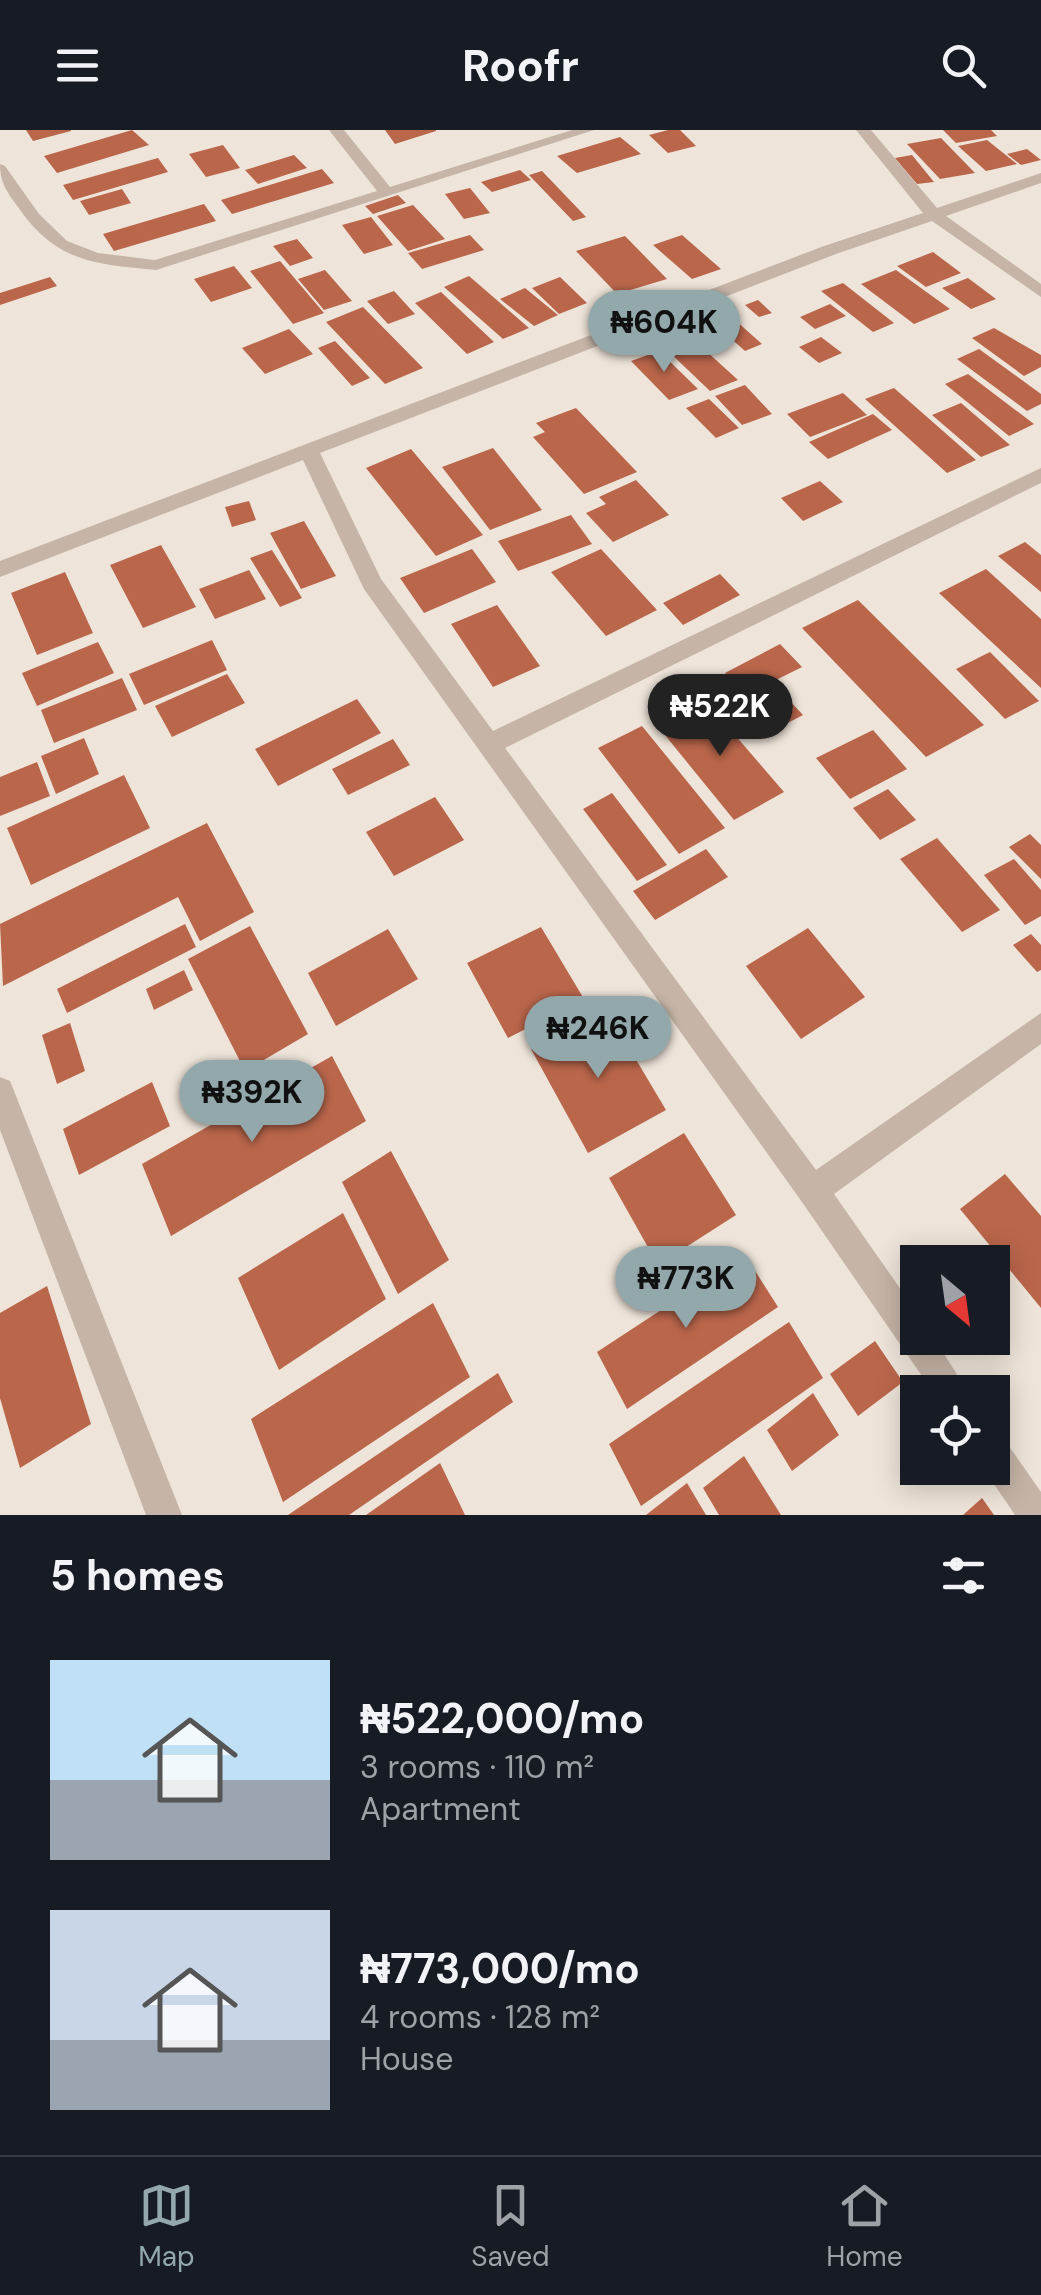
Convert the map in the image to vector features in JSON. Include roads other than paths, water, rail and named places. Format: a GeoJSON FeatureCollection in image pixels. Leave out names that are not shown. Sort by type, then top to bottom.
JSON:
{"type":"FeatureCollection","features":[{"type":"Feature","properties":{"kind":"street"},"geometry":{"type":"LineString","coordinates":[[336,130],[386,192]]}},
{"type":"Feature","properties":{"kind":"street"},"geometry":{"type":"LineString","coordinates":[[0,169],[52,244],[98,260],[156,265],[587,130]]}},
{"type":"Feature","properties":{"kind":"street"},"geometry":{"type":"LineString","coordinates":[[862,130],[933,214],[1041,292]]}},
{"type":"Feature","properties":{"kind":"street"},"geometry":{"type":"LineString","coordinates":[[0,569],[933,214],[1041,178]]}},
{"type":"Feature","properties":{"kind":"street"},"geometry":{"type":"LineString","coordinates":[[308,449],[372,583],[813,1191],[940,1375]]}},
{"type":"Feature","properties":{"kind":"street"},"geometry":{"type":"LineString","coordinates":[[488,745],[1041,475]]}},
{"type":"Feature","properties":{"kind":"street"},"geometry":{"type":"LineString","coordinates":[[813,1191],[1041,1027]]}},
{"type":"Feature","properties":{"kind":"street"},"geometry":{"type":"LineString","coordinates":[[0,1091],[112,1390],[164,1515]]}},
{"type":"Feature","properties":{"kind":"street"},"geometry":{"type":"LineString","coordinates":[[1010,1477],[1036,1515]]}}]}
